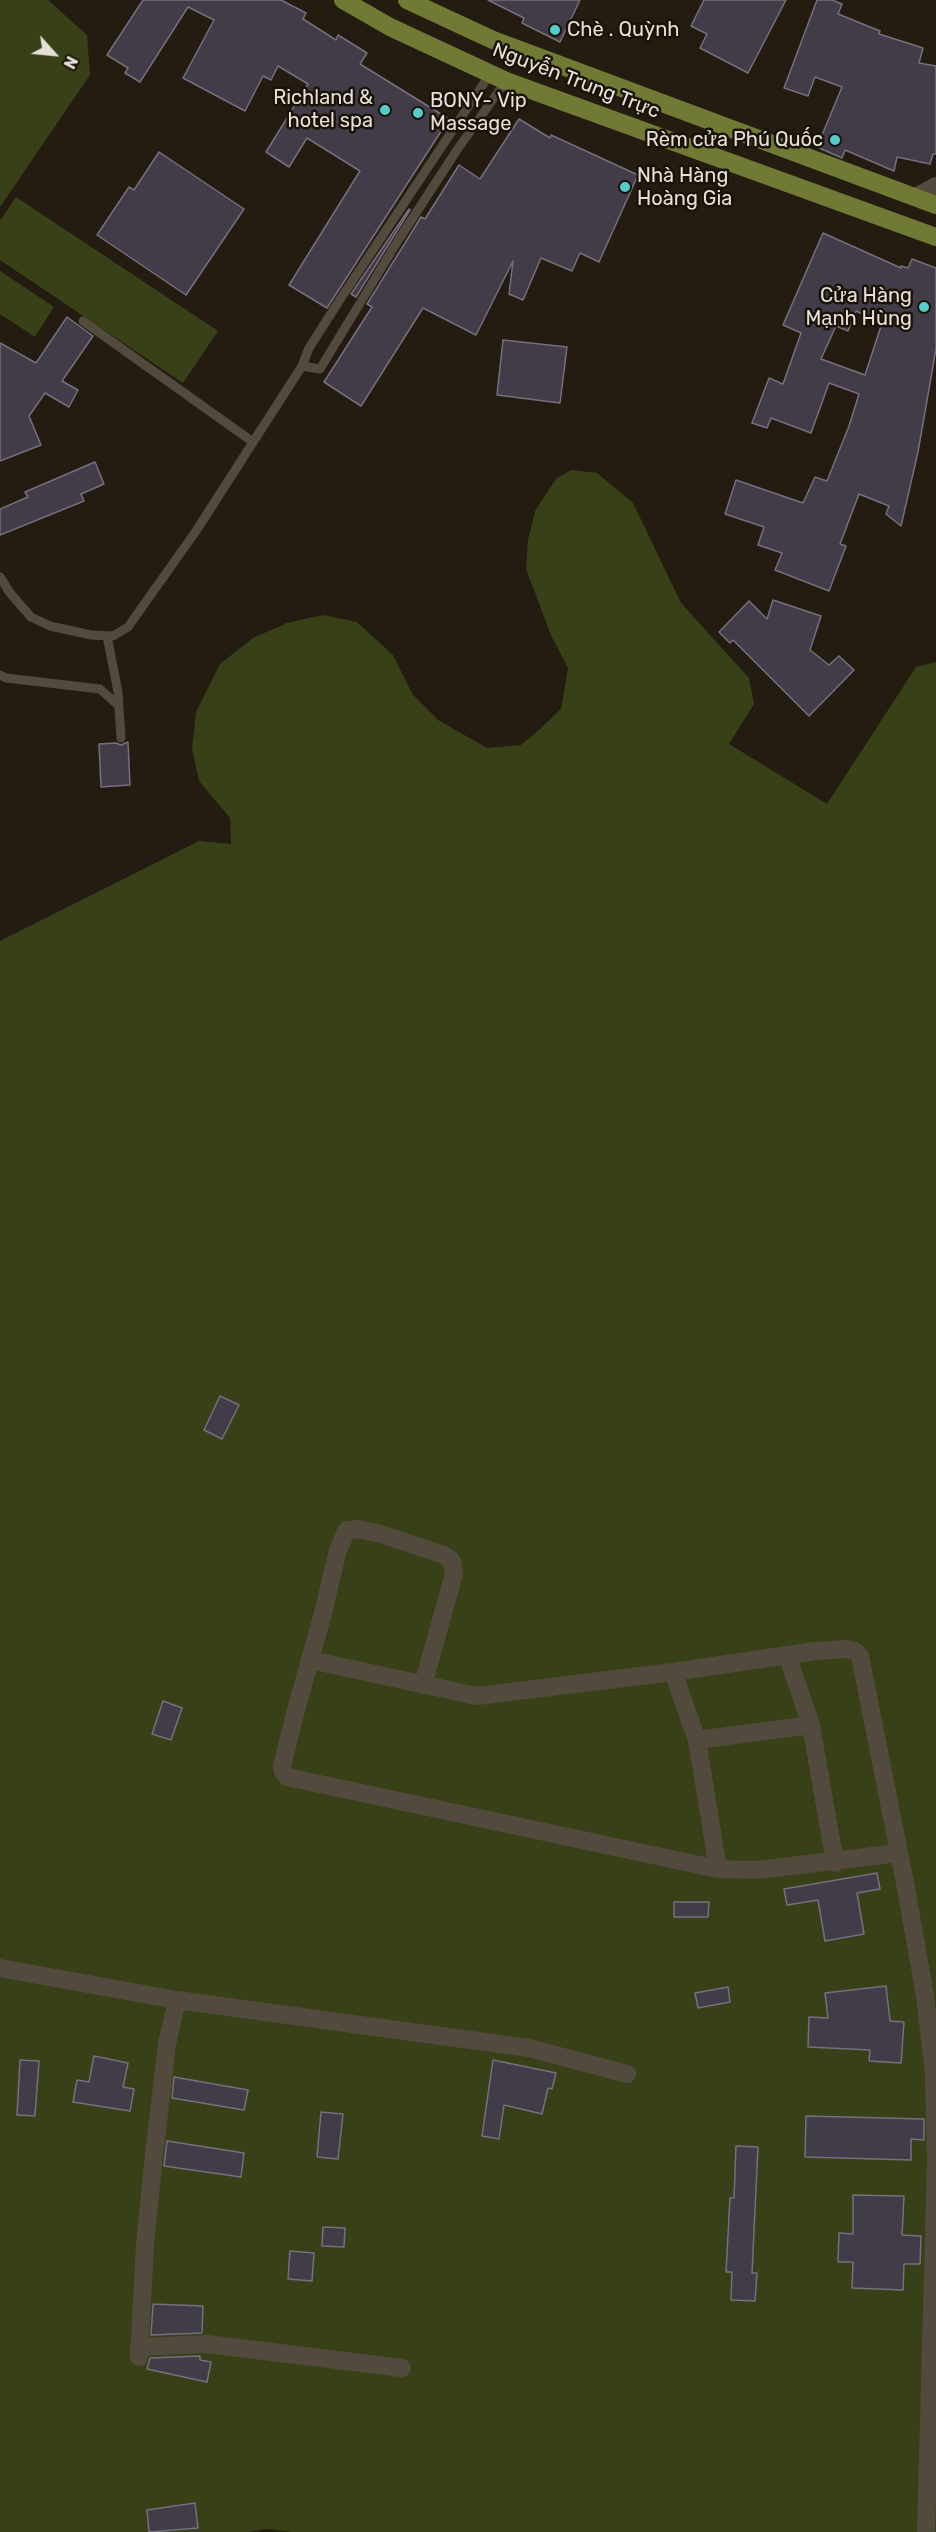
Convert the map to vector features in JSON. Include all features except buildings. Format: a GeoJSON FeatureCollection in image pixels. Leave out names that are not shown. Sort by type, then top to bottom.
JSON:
{"type":"FeatureCollection","features":[{"type":"Feature","properties":{"kind":"main road","name":"Nguyễn Trung Trực"},"geometry":{"type":"LineString","coordinates":[[343,0],[390,27],[498,78],[936,237]]}},
{"type":"Feature","properties":{"kind":"main road","name":"Nguyễn Trung Trực"},"geometry":{"type":"LineString","coordinates":[[406,0],[493,40],[936,205]]}},
{"type":"Feature","properties":{"kind":"street"},"geometry":{"type":"LineString","coordinates":[[916,197],[936,186]]}},
{"type":"Feature","properties":{"kind":"street"},"geometry":{"type":"LineString","coordinates":[[423,1685],[454,1574],[452,1562],[444,1554],[358,1529],[347,1530],[343,1534],[282,1766],[287,1776],[718,1869],[757,1870],[835,1863],[899,1853]]}},
{"type":"Feature","properties":{"kind":"street"},"geometry":{"type":"LineString","coordinates":[[310,1660],[477,1696],[600,1682],[627,1676],[674,1672],[787,1655],[846,1649],[855,1651],[860,1656],[925,1996],[934,2074],[936,2160],[931,2508],[926,2532]]}},
{"type":"Feature","properties":{"kind":"street"},"geometry":{"type":"LineString","coordinates":[[787,1655],[811,1725],[835,1863]]}},
{"type":"Feature","properties":{"kind":"street"},"geometry":{"type":"LineString","coordinates":[[674,1672],[697,1740],[718,1869]]}},
{"type":"Feature","properties":{"kind":"street"},"geometry":{"type":"LineString","coordinates":[[697,1740],[811,1725]]}},
{"type":"Feature","properties":{"kind":"street"},"geometry":{"type":"LineString","coordinates":[[0,1968],[177,2000],[529,2048],[627,2074]]}},
{"type":"Feature","properties":{"kind":"street"},"geometry":{"type":"LineString","coordinates":[[177,2000],[167,2044],[154,2155],[145,2245],[139,2352],[207,2344],[402,2368]]}},
{"type":"Feature","properties":{"kind":"lane"},"geometry":{"type":"LineString","coordinates":[[0,577],[30,617],[50,626],[107,636],[113,636],[128,627],[196,531],[302,366],[309,348],[341,298],[498,78]]}},
{"type":"Feature","properties":{"kind":"lane"},"geometry":{"type":"LineString","coordinates":[[302,366],[319,370],[326,360],[399,239],[457,150],[498,78]]}},
{"type":"Feature","properties":{"kind":"lane"},"geometry":{"type":"LineString","coordinates":[[83,321],[253,442]]}},
{"type":"Feature","properties":{"kind":"lane"},"geometry":{"type":"LineString","coordinates":[[107,636],[112,650],[118,692],[121,738]]}},
{"type":"Feature","properties":{"kind":"lane"},"geometry":{"type":"LineString","coordinates":[[0,675],[6,678],[100,689],[119,706]]}},
{"type":"Feature","properties":{"kind":"green space"},"geometry":{"type":"Polygon","coordinates":[[[0,0],[48,0],[87,35],[90,75],[0,207],[0,0]]]}},
{"type":"Feature","properties":{"kind":"green space"},"geometry":{"type":"Polygon","coordinates":[[[16,197],[218,331],[183,383],[0,260],[0,221],[16,197]]]}},
{"type":"Feature","properties":{"kind":"green space"},"geometry":{"type":"Polygon","coordinates":[[[0,271],[54,307],[35,337],[0,314],[0,271]]]}},
{"type":"Feature","properties":{"kind":"green space"},"geometry":{"type":"Polygon","coordinates":[[[571,470],[597,473],[633,503],[681,603],[749,678],[754,704],[729,744],[827,804],[916,667],[936,662],[936,2532],[292,2532],[268,2529],[249,2532],[0,2532],[0,941],[199,841],[231,844],[230,818],[199,781],[192,749],[196,712],[220,664],[253,638],[287,623],[323,615],[357,622],[393,655],[413,695],[438,720],[487,748],[521,745],[561,709],[568,668],[551,635],[526,569],[528,540],[535,511],[556,479],[571,470]]]}},
{"type":"Feature","properties":{"kind":"place","name":"Chè . Quỳnh"},"geometry":{"type":"Point","coordinates":[555,30]}},
{"type":"Feature","properties":{"kind":"place","name":"Richland & hotel spa"},"geometry":{"type":"Point","coordinates":[385,110]}},
{"type":"Feature","properties":{"kind":"place","name":"BONY- Vip Massage"},"geometry":{"type":"Point","coordinates":[418,113]}},
{"type":"Feature","properties":{"kind":"place","name":"Rèm cửa Phú Quốc"},"geometry":{"type":"Point","coordinates":[835,140]}},
{"type":"Feature","properties":{"kind":"place","name":"Nhà Hàng Hoàng Gia"},"geometry":{"type":"Point","coordinates":[625,187]}},
{"type":"Feature","properties":{"kind":"place","name":"Cửa Hàng Mạnh Hùng"},"geometry":{"type":"Point","coordinates":[924,307]}}]}
